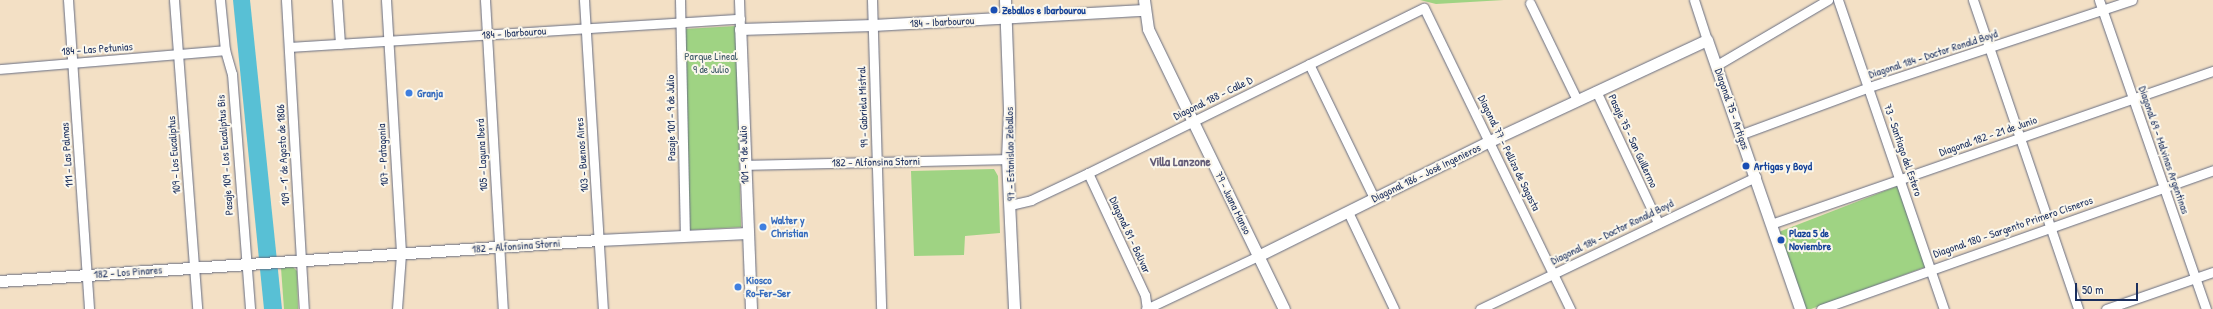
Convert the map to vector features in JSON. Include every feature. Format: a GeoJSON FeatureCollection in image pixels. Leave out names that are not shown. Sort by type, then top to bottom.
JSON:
{"type":"FeatureCollection","features":[{"type":"Feature","properties":{"kind":"street","name":"111 - Las Palmas"},"geometry":{"type":"LineString","coordinates":[[68,0],[74,63],[89,309]]}},
{"type":"Feature","properties":{"kind":"street","name":"109 - Los Eucaliptus"},"geometry":{"type":"LineString","coordinates":[[174,0],[197,309]]}},
{"type":"Feature","properties":{"kind":"street","name":"Pasaje 109 - Los Eucaliptus Bis"},"geometry":{"type":"LineString","coordinates":[[220,0],[225,50],[232,74],[245,264],[250,309]]}},
{"type":"Feature","properties":{"kind":"street","name":"109 - 1° de Agosto de 1806"},"geometry":{"type":"LineString","coordinates":[[286,0],[304,309]]}},
{"type":"Feature","properties":{"kind":"street"},"geometry":{"type":"LineString","coordinates":[[337,0],[340,44]]}},
{"type":"Feature","properties":{"kind":"street","name":"107 - Patagonia"},"geometry":{"type":"LineString","coordinates":[[386,0],[401,254],[397,309]]}},
{"type":"Feature","properties":{"kind":"street","name":"105 - Laguna Iberá"},"geometry":{"type":"LineString","coordinates":[[485,0],[503,309]]}},
{"type":"Feature","properties":{"kind":"street","name":"103 - Buenos Aires"},"geometry":{"type":"LineString","coordinates":[[584,0],[604,309]]}},
{"type":"Feature","properties":{"kind":"street","name":"Pasaje 101 - 9 de Julio"},"geometry":{"type":"LineString","coordinates":[[680,0],[685,236]]}},
{"type":"Feature","properties":{"kind":"street","name":"101 - 9 de Julio"},"geometry":{"type":"LineString","coordinates":[[739,0],[751,309]]}},
{"type":"Feature","properties":{"kind":"street","name":"99 - Gabriela Mistral"},"geometry":{"type":"LineString","coordinates":[[872,0],[881,309]]}},
{"type":"Feature","properties":{"kind":"street","name":"97 - Estanislao Zeballos"},"geometry":{"type":"LineString","coordinates":[[1005,0],[1008,159],[1014,309]]}},
{"type":"Feature","properties":{"kind":"street","name":"Diagonal 75 - Artigas"},"geometry":{"type":"LineString","coordinates":[[1694,0],[1707,40],[1742,134],[1800,309]]}},
{"type":"Feature","properties":{"kind":"street"},"geometry":{"type":"LineString","coordinates":[[1717,65],[1828,0]]}},
{"type":"Feature","properties":{"kind":"street","name":"73 - Santiago del Estero"},"geometry":{"type":"LineString","coordinates":[[1838,0],[1932,268],[1944,309]]}},
{"type":"Feature","properties":{"kind":"street"},"geometry":{"type":"LineString","coordinates":[[1973,0],[2078,309]]}},
{"type":"Feature","properties":{"kind":"street","name":"Diagonal 69 - Malvinas Argentinas"},"geometry":{"type":"LineString","coordinates":[[2099,0],[2165,186],[2206,309]]}},
{"type":"Feature","properties":{"kind":"street","name":"Diagonal 184 - Doctor Ronald Boyd"},"geometry":{"type":"LineString","coordinates":[[1742,134],[1868,87],[1989,49],[2132,0]]}},
{"type":"Feature","properties":{"kind":"street"},"geometry":{"type":"LineString","coordinates":[[1530,3],[1577,100]]}},
{"type":"Feature","properties":{"kind":"street","name":"184 - Ibarbourou"},"geometry":{"type":"LineString","coordinates":[[289,47],[681,23],[873,25],[1006,18],[1144,5]]}},
{"type":"Feature","properties":{"kind":"street","name":"79 - Juana Manso"},"geometry":{"type":"LineString","coordinates":[[1144,5],[1148,29],[1284,309]]}},
{"type":"Feature","properties":{"kind":"street","name":"Diagonal 188 - Calle D"},"geometry":{"type":"LineString","coordinates":[[1010,205],[1031,200],[1088,173],[1424,8]]}},
{"type":"Feature","properties":{"kind":"street","name":"Diagonal 77 - Pelliza de Sagasta"},"geometry":{"type":"LineString","coordinates":[[1424,8],[1490,141],[1570,309]]}},
{"type":"Feature","properties":{"kind":"street","name":"Diagonal 186 - José Ingenieros"},"geometry":{"type":"LineString","coordinates":[[1147,309],[1348,212],[1490,141],[1707,40]]}},
{"type":"Feature","properties":{"kind":"street","name":"184 - Las Petunias"},"geometry":{"type":"LineString","coordinates":[[0,69],[225,50]]}},
{"type":"Feature","properties":{"kind":"street"},"geometry":{"type":"LineString","coordinates":[[1309,64],[1374,198]]}},
{"type":"Feature","properties":{"kind":"street","name":"Diagonal 182 - 21 de Junio"},"geometry":{"type":"LineString","coordinates":[[1771,224],[1900,178],[2213,71]]}},
{"type":"Feature","properties":{"kind":"street","name":"Pasaje 75 - San Guillermo"},"geometry":{"type":"LineString","coordinates":[[1596,91],[1658,223]]}},
{"type":"Feature","properties":{"kind":"street","name":"182 - Alfonsina Storni"},"geometry":{"type":"LineString","coordinates":[[745,165],[1008,159]]}},
{"type":"Feature","properties":{"kind":"street","name":"Diagonal 180 - Sargento Primero Cisneros"},"geometry":{"type":"LineString","coordinates":[[1821,309],[1932,268],[2213,170]]}},
{"type":"Feature","properties":{"kind":"street","name":"Diagonal 81 - Bolivar"},"geometry":{"type":"LineString","coordinates":[[1088,173],[1145,295],[1147,309]]}},
{"type":"Feature","properties":{"kind":"street","name":"Diagonal 184 - Doctor Ronald Boyd"},"geometry":{"type":"LineString","coordinates":[[1480,309],[1756,177]]}},
{"type":"Feature","properties":{"kind":"street"},"geometry":{"type":"LineString","coordinates":[[1348,212],[1394,309]]}},
{"type":"Feature","properties":{"kind":"street","name":"182 - Alfonsina Storni"},"geometry":{"type":"LineString","coordinates":[[257,263],[599,240],[747,233]]}},
{"type":"Feature","properties":{"kind":"street","name":"182 - Los Pinares"},"geometry":{"type":"LineString","coordinates":[[0,281],[257,263]]}},
{"type":"Feature","properties":{"kind":"street"},"geometry":{"type":"LineString","coordinates":[[2106,309],[2213,272]]}},
{"type":"Feature","properties":{"kind":"green space"},"geometry":{"type":"Polygon","coordinates":[[[1420,0],[1504,0],[1436,4],[1420,0]]]}},
{"type":"Feature","properties":{"kind":"green space","name":"Parque Lineal 9 de Julio"},"geometry":{"type":"Polygon","coordinates":[[[736,26],[741,227],[690,230],[685,29],[736,26]]]}},
{"type":"Feature","properties":{"kind":"green space"},"geometry":{"type":"Polygon","coordinates":[[[994,169],[998,176],[1000,233],[965,236],[964,255],[914,256],[911,171],[994,169]]]}},
{"type":"Feature","properties":{"kind":"green space"},"geometry":{"type":"Polygon","coordinates":[[[1900,185],[1928,266],[1811,309],[1803,309],[1776,233],[1900,185]]]}},
{"type":"Feature","properties":{"kind":"green space"},"geometry":{"type":"Polygon","coordinates":[[[293,267],[297,271],[298,309],[284,309],[281,268],[293,267]]]}},
{"type":"Feature","properties":{"kind":"water"},"geometry":{"type":"Polygon","coordinates":[[[233,0],[250,0],[282,309],[264,309],[233,0]]]}},
{"type":"Feature","properties":{"kind":"place","name":"Zeballos e Ibarbourou"},"geometry":{"type":"Point","coordinates":[994,10]}},
{"type":"Feature","properties":{"kind":"place","name":"Granja"},"geometry":{"type":"Point","coordinates":[409,93]}},
{"type":"Feature","properties":{"kind":"place","name":"Artigas y Boyd"},"geometry":{"type":"Point","coordinates":[1746,166]}},
{"type":"Feature","properties":{"kind":"place","name":"Walter y Christian"},"geometry":{"type":"Point","coordinates":[763,227]}},
{"type":"Feature","properties":{"kind":"place","name":"Plaza 5 de Noviembre"},"geometry":{"type":"Point","coordinates":[1781,240]}},
{"type":"Feature","properties":{"kind":"place","name":"Kiosco Ro-Fer-Ser"},"geometry":{"type":"Point","coordinates":[738,287]}},
{"type":"Feature","properties":{"kind":"district","name":"Villa Lanzone"},"geometry":{"type":"Point","coordinates":[1180,161]}}]}
